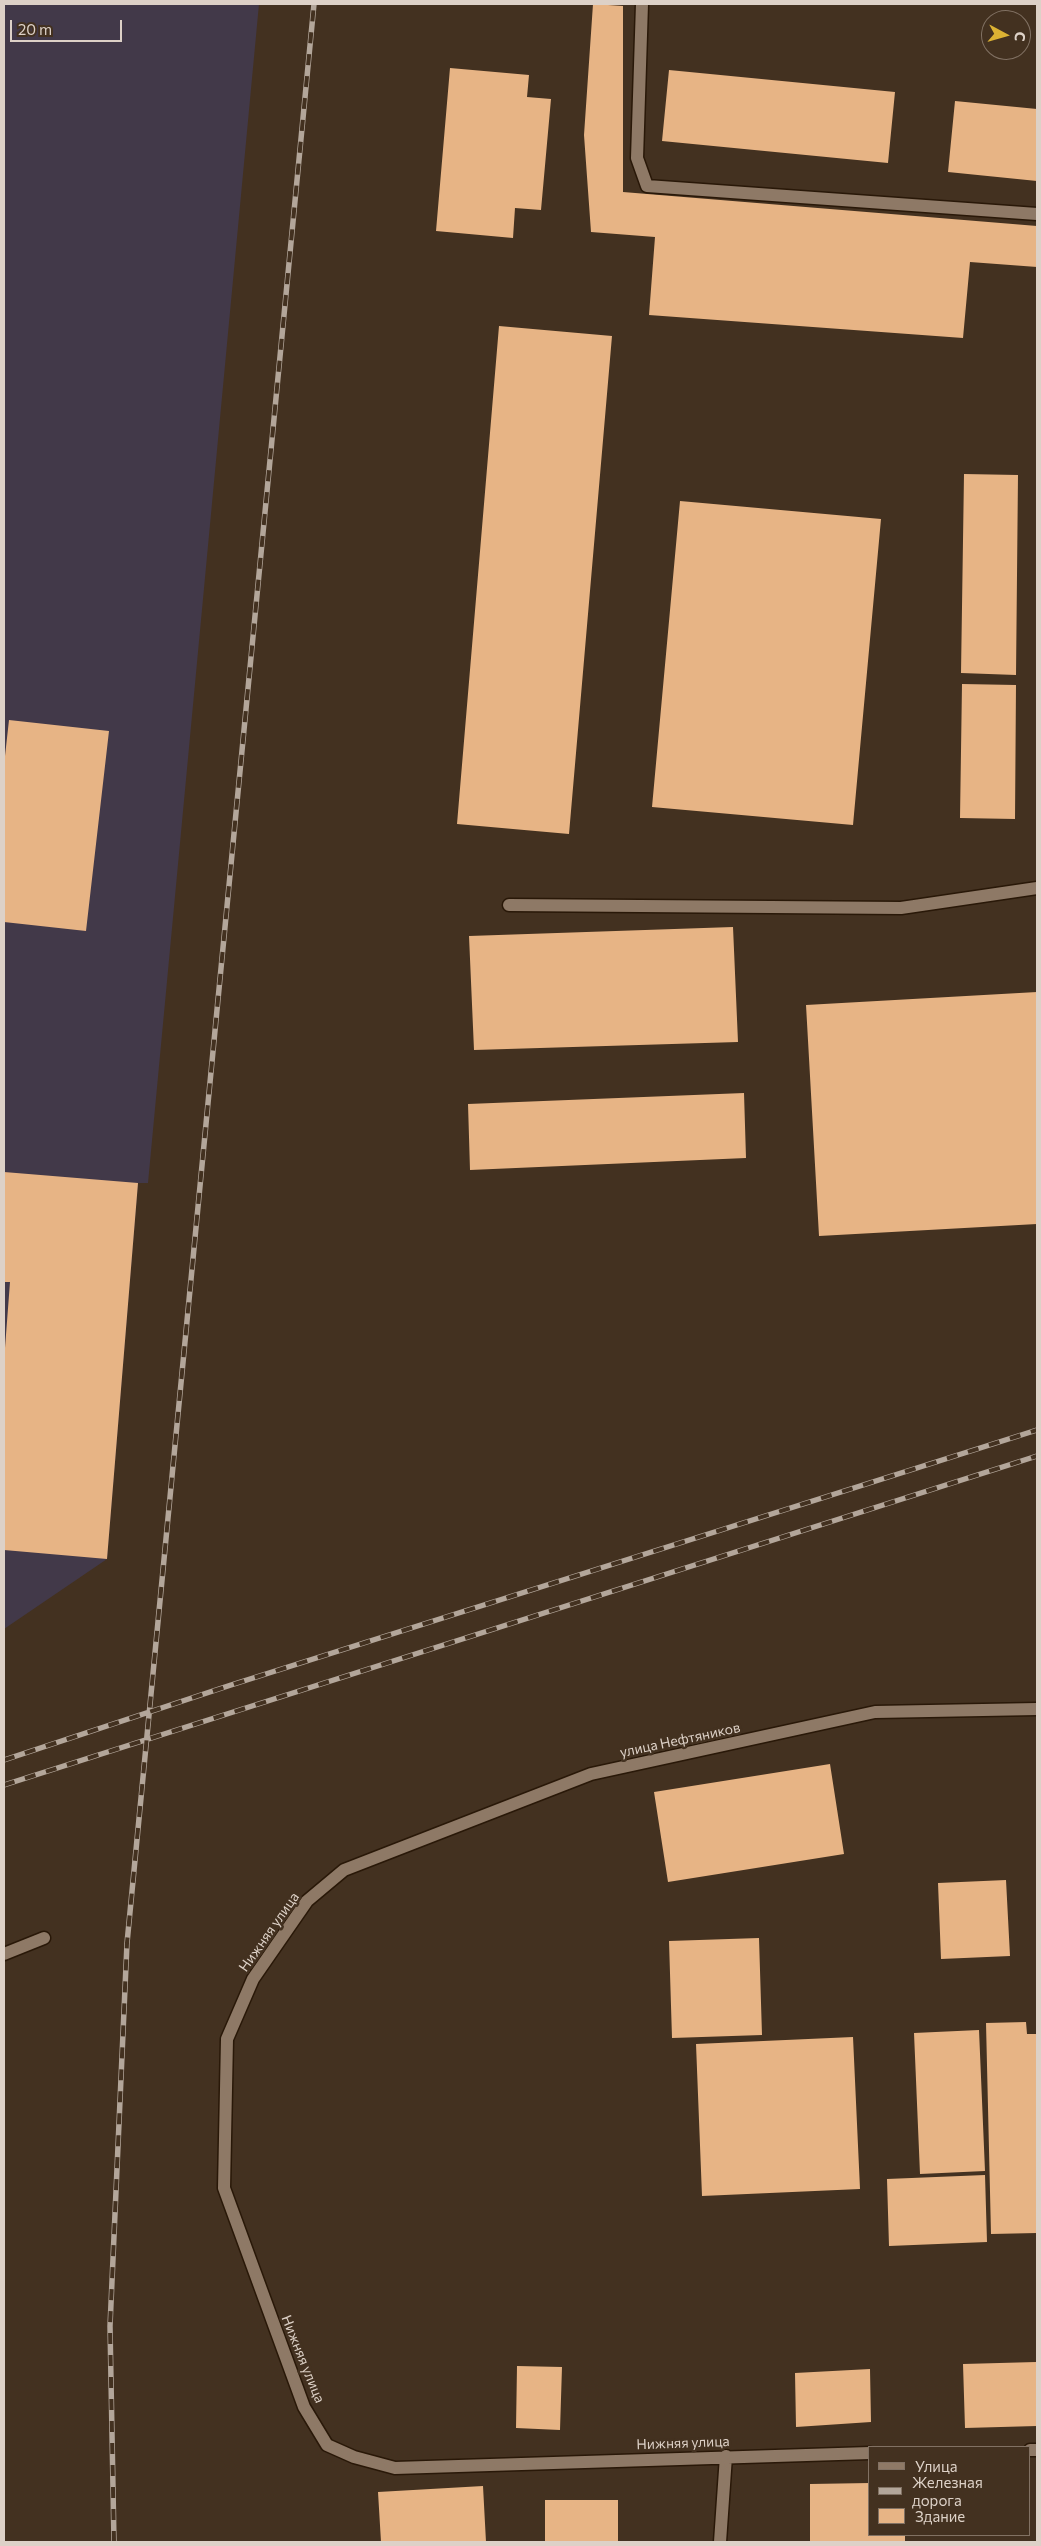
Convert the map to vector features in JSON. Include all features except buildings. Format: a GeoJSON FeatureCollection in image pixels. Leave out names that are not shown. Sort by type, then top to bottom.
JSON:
{"type":"FeatureCollection","features":[{"type":"Feature","properties":{"kind":"street"},"geometry":{"type":"LineString","coordinates":[[642,4],[638,158],[647,186],[1037,214]]}},
{"type":"Feature","properties":{"kind":"street"},"geometry":{"type":"LineString","coordinates":[[509,905],[901,908],[1037,888]]}},
{"type":"Feature","properties":{"kind":"street","name":"улица Нефтяников"},"geometry":{"type":"LineString","coordinates":[[344,1870],[591,1774],[875,1712],[1037,1709]]}},
{"type":"Feature","properties":{"kind":"street","name":"Нижняя улица"},"geometry":{"type":"LineString","coordinates":[[344,1870],[307,1901],[252,1979],[227,2039],[224,2120],[224,2188],[304,2407],[327,2445],[354,2458],[395,2468],[726,2456],[868,2453]]}},
{"type":"Feature","properties":{"kind":"street"},"geometry":{"type":"LineString","coordinates":[[4,1954],[44,1938]]}},
{"type":"Feature","properties":{"kind":"street"},"geometry":{"type":"LineString","coordinates":[[720,2542],[726,2456]]}},
{"type":"Feature","properties":{"kind":"shaded area"},"geometry":{"type":"Polygon","coordinates":[[[4,4],[259,4],[148,1183],[138,1183],[107,1559],[4,1629],[4,4]]]}},
{"type":"Feature","properties":{"kind":"railway"},"geometry":{"type":"LineString","coordinates":[[114,2542],[110,2326],[127,1943],[314,4]]}},
{"type":"Feature","properties":{"kind":"railway"},"geometry":{"type":"LineString","coordinates":[[4,1760],[231,1685],[1037,1430]]}},
{"type":"Feature","properties":{"kind":"railway"},"geometry":{"type":"LineString","coordinates":[[4,1785],[1037,1456]]}}]}
